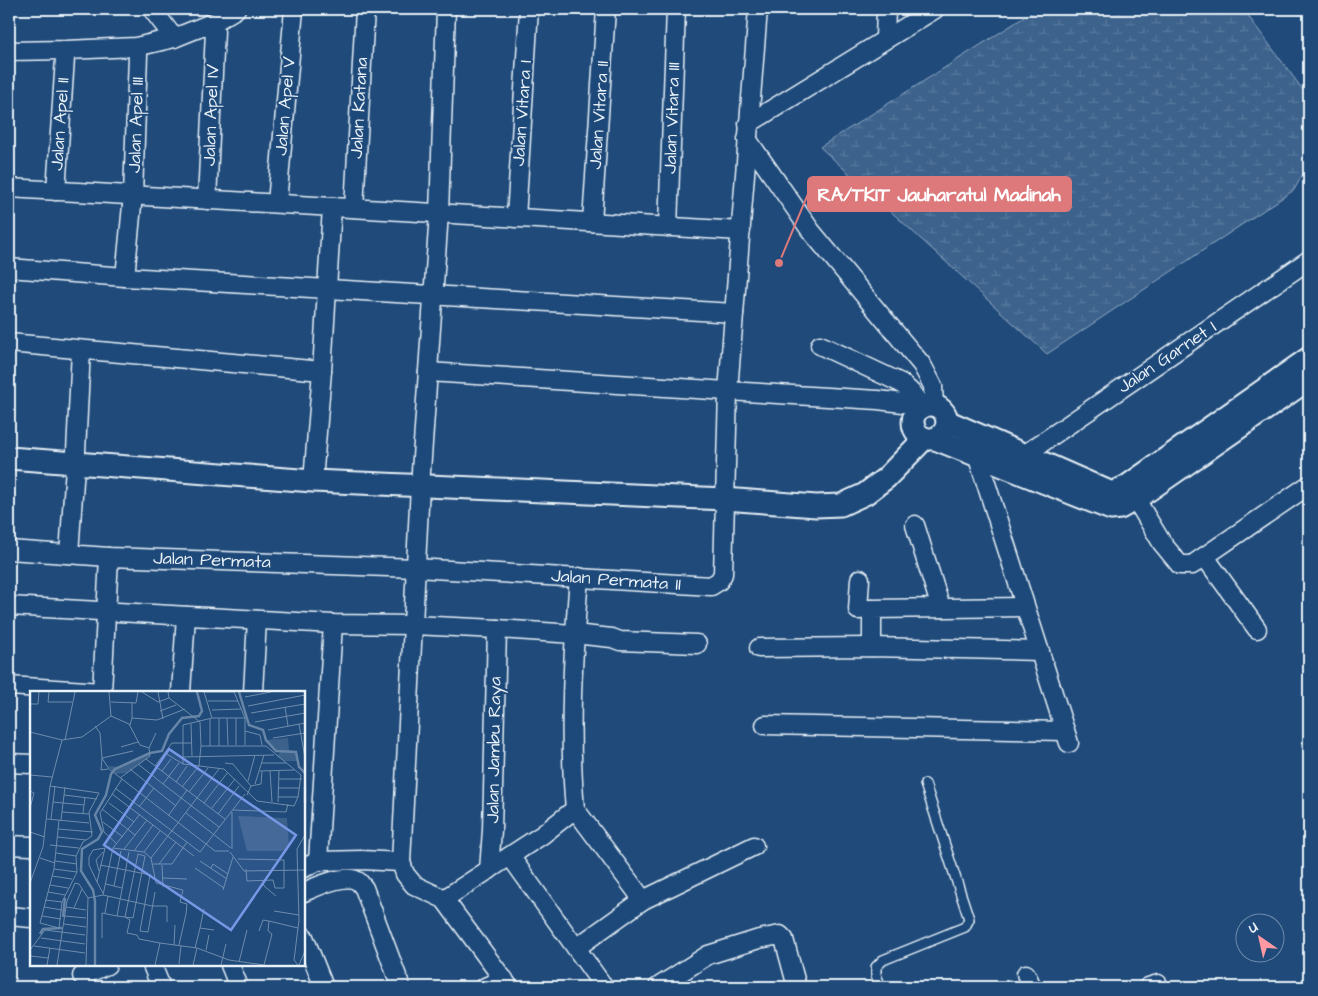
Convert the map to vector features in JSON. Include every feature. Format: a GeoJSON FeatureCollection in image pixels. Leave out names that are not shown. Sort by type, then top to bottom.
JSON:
{"type":"FeatureCollection","features":[{"type":"Feature","properties":{"kind":"street"},"geometry":{"type":"LineString","coordinates":[[152,9],[174,38]]}},
{"type":"Feature","properties":{"kind":"street"},"geometry":{"type":"LineString","coordinates":[[9,51],[136,47],[174,38],[214,22],[236,9]]}},
{"type":"Feature","properties":{"kind":"street","name":"Jalan Apel V"},"geometry":{"type":"LineString","coordinates":[[277,204],[294,9]]}},
{"type":"Feature","properties":{"kind":"street","name":"Jalan Katana"},"geometry":{"type":"LineString","coordinates":[[354,208],[365,9]]}},
{"type":"Feature","properties":{"kind":"street"},"geometry":{"type":"LineString","coordinates":[[446,9],[439,213],[420,481],[401,862],[405,874],[414,885],[444,899],[506,983],[486,987]]}},
{"type":"Feature","properties":{"kind":"street","name":"Jalan Vitara I"},"geometry":{"type":"LineString","coordinates":[[516,218],[529,9]]}},
{"type":"Feature","properties":{"kind":"street","name":"Jalan Vitara II"},"geometry":{"type":"LineString","coordinates":[[592,222],[606,9]]}},
{"type":"Feature","properties":{"kind":"street","name":"Jalan Vitara III"},"geometry":{"type":"LineString","coordinates":[[668,226],[676,9]]}},
{"type":"Feature","properties":{"kind":"street","name":"Jalan Permata II"},"geometry":{"type":"LineString","coordinates":[[416,568],[711,586],[719,581],[723,574],[728,392],[758,9]]}},
{"type":"Feature","properties":{"kind":"street"},"geometry":{"type":"LineString","coordinates":[[885,39],[886,9]]}},
{"type":"Feature","properties":{"kind":"street"},"geometry":{"type":"LineString","coordinates":[[931,410],[933,386],[922,365],[811,231],[748,132],[885,39],[935,9]]}},
{"type":"Feature","properties":{"kind":"street","name":"Jalan Apel IV"},"geometry":{"type":"LineString","coordinates":[[207,200],[215,31]]}},
{"type":"Feature","properties":{"kind":"street","name":"Jalan Apel III"},"geometry":{"type":"LineString","coordinates":[[125,277],[133,195],[138,55]]}},
{"type":"Feature","properties":{"kind":"street","name":"Jalan Apel II"},"geometry":{"type":"LineString","coordinates":[[56,191],[65,58]]}},
{"type":"Feature","properties":{"kind":"street"},"geometry":{"type":"LineString","coordinates":[[9,188],[741,231]]}},
{"type":"Feature","properties":{"kind":"street"},"geometry":{"type":"LineString","coordinates":[[314,476],[332,207]]}},
{"type":"Feature","properties":{"kind":"street","name":"Jalan Garnet I"},"geometry":{"type":"LineString","coordinates":[[1024,455],[1309,260]]}},
{"type":"Feature","properties":{"kind":"street"},"geometry":{"type":"LineString","coordinates":[[9,268],[125,277],[734,313]]}},
{"type":"Feature","properties":{"kind":"street"},"geometry":{"type":"LineString","coordinates":[[9,343],[322,371]]}},
{"type":"Feature","properties":{"kind":"street"},"geometry":{"type":"LineString","coordinates":[[9,458],[75,458],[314,476],[420,481],[817,496],[840,494],[861,485],[925,437],[944,432],[947,427],[901,383],[820,345]]}},
{"type":"Feature","properties":{"kind":"street"},"geometry":{"type":"LineString","coordinates":[[69,554],[81,350]]}},
{"type":"Feature","properties":{"kind":"street"},"geometry":{"type":"LineString","coordinates":[[931,410],[918,410],[914,415],[914,427],[925,437],[977,455],[1111,509],[1120,508],[1131,492],[1254,407],[1309,358]]}},
{"type":"Feature","properties":{"kind":"street"},"geometry":{"type":"LineString","coordinates":[[428,372],[878,400],[931,410],[1024,455],[1112,493],[1131,492]]}},
{"type":"Feature","properties":{"kind":"street"},"geometry":{"type":"LineString","coordinates":[[1254,407],[1309,379]]}},
{"type":"Feature","properties":{"kind":"street"},"geometry":{"type":"LineString","coordinates":[[9,447],[75,458]]}},
{"type":"Feature","properties":{"kind":"street"},"geometry":{"type":"LineString","coordinates":[[765,725],[1067,737],[977,455]]}},
{"type":"Feature","properties":{"kind":"street"},"geometry":{"type":"LineString","coordinates":[[1131,492],[1162,543],[1180,565],[1192,565],[1309,487]]}},
{"type":"Feature","properties":{"kind":"street"},"geometry":{"type":"LineString","coordinates":[[915,525],[941,608]]}},
{"type":"Feature","properties":{"kind":"street","name":"Jalan Permata"},"geometry":{"type":"LineString","coordinates":[[9,550],[110,557],[416,568]]}},
{"type":"Feature","properties":{"kind":"street"},"geometry":{"type":"LineString","coordinates":[[102,691],[110,557]]}},
{"type":"Feature","properties":{"kind":"street"},"geometry":{"type":"LineString","coordinates":[[1205,558],[1257,629]]}},
{"type":"Feature","properties":{"kind":"street"},"geometry":{"type":"LineString","coordinates":[[579,577],[574,634],[572,774],[576,809],[644,900]]}},
{"type":"Feature","properties":{"kind":"street"},"geometry":{"type":"LineString","coordinates":[[860,579],[858,610],[1025,607]]}},
{"type":"Feature","properties":{"kind":"street"},"geometry":{"type":"LineString","coordinates":[[9,606],[333,624],[497,629],[574,634],[612,638],[620,641],[697,644]]}},
{"type":"Feature","properties":{"kind":"street"},"geometry":{"type":"LineString","coordinates":[[872,609],[872,647]]}},
{"type":"Feature","properties":{"kind":"street"},"geometry":{"type":"LineString","coordinates":[[181,691],[186,616]]}},
{"type":"Feature","properties":{"kind":"street"},"geometry":{"type":"LineString","coordinates":[[253,691],[257,620]]}},
{"type":"Feature","properties":{"kind":"street"},"geometry":{"type":"LineString","coordinates":[[333,624],[311,865],[362,860],[401,862]]}},
{"type":"Feature","properties":{"kind":"street","name":"Jalan Jambu Raya"},"geometry":{"type":"LineString","coordinates":[[489,870],[492,830],[497,629]]}},
{"type":"Feature","properties":{"kind":"street"},"geometry":{"type":"LineString","coordinates":[[759,648],[872,647],[1040,651]]}},
{"type":"Feature","properties":{"kind":"street"},"geometry":{"type":"LineString","coordinates":[[9,686],[86,691]]}},
{"type":"Feature","properties":{"kind":"street"},"geometry":{"type":"LineString","coordinates":[[9,763],[30,764]]}},
{"type":"Feature","properties":{"kind":"street"},"geometry":{"type":"LineString","coordinates":[[444,899],[542,835],[576,809]]}},
{"type":"Feature","properties":{"kind":"street"},"geometry":{"type":"LineString","coordinates":[[9,845],[30,846]]}},
{"type":"Feature","properties":{"kind":"street"},"geometry":{"type":"LineString","coordinates":[[576,948],[644,900],[754,846]]}},
{"type":"Feature","properties":{"kind":"street"},"geometry":{"type":"LineString","coordinates":[[510,856],[604,987]]}},
{"type":"Feature","properties":{"kind":"street"},"geometry":{"type":"LineString","coordinates":[[305,892],[344,878],[360,882],[364,888],[401,987]]}},
{"type":"Feature","properties":{"kind":"street"},"geometry":{"type":"LineString","coordinates":[[9,916],[30,918]]}},
{"type":"Feature","properties":{"kind":"street"},"geometry":{"type":"LineString","coordinates":[[658,987],[708,955],[759,939],[780,935],[784,939],[797,987]]}},
{"type":"Feature","properties":{"kind":"street"},"geometry":{"type":"LineString","coordinates":[[305,940],[324,987]]}},
{"type":"Feature","properties":{"kind":"street"},"geometry":{"type":"LineString","coordinates":[[84,976],[105,966]]}},
{"type":"Feature","properties":{"kind":"street"},"geometry":{"type":"LineString","coordinates":[[152,966],[161,987]]}},
{"type":"Feature","properties":{"kind":"street"},"geometry":{"type":"LineString","coordinates":[[230,966],[239,987]]}},
{"type":"Feature","properties":{"kind":"lane"},"geometry":{"type":"LineString","coordinates":[[881,987],[876,975],[876,967],[883,960],[965,927],[969,919],[925,784]]}},
{"type":"Feature","properties":{"kind":"green space"},"geometry":{"type":"Polygon","coordinates":[[[1037,9],[1243,9],[1309,98],[1309,163],[1294,190],[1047,354],[820,147],[1037,9]]]}},
{"type":"Feature","properties":{"kind":"place","name":"RA/TKIT Jauharatul Madinah"},"geometry":{"type":"Point","coordinates":[779,263]}}]}
